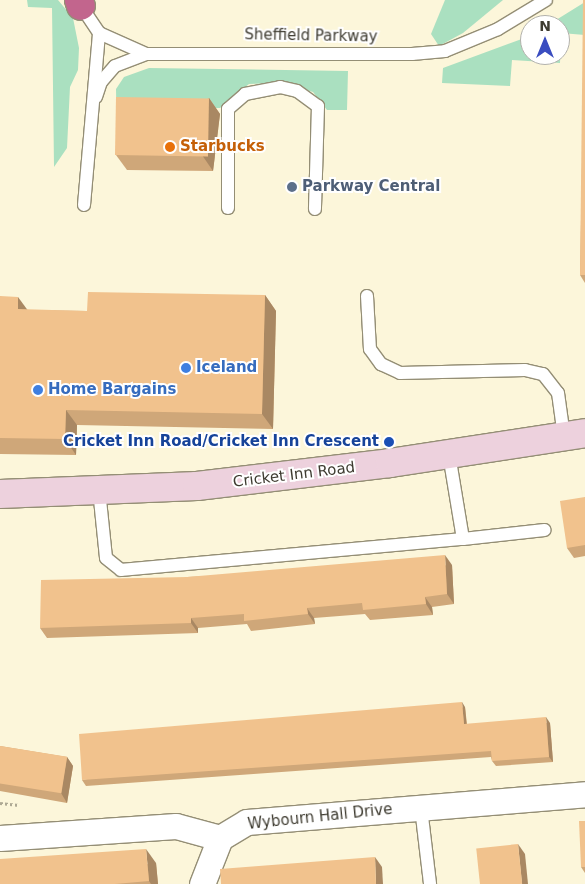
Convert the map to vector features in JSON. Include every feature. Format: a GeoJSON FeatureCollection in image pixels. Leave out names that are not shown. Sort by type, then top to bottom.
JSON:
{"type":"FeatureCollection","features":[{"type":"Feature","properties":{"kind":"street","name":"Cricket Inn Road"},"geometry":{"type":"LineString","coordinates":[[0,494],[197,486],[449,454],[574,434]]}},
{"type":"Feature","properties":{"kind":"street","name":"Wybourn Hall Drive"},"geometry":{"type":"LineString","coordinates":[[220,838],[247,822],[585,794]]}},
{"type":"Feature","properties":{"kind":"street"},"geometry":{"type":"LineString","coordinates":[[0,838],[176,826],[220,838],[202,884]]}},
{"type":"Feature","properties":{"kind":"lane","name":"Sheffield Parkway"},"geometry":{"type":"LineString","coordinates":[[99,33],[146,54],[218,51],[445,51],[498,29],[546,0]]}},
{"type":"Feature","properties":{"kind":"lane"},"geometry":{"type":"LineString","coordinates":[[80,3],[99,33],[88,122],[84,205]]}},
{"type":"Feature","properties":{"kind":"lane"},"geometry":{"type":"LineString","coordinates":[[88,122],[101,82],[116,66],[146,54]]}},
{"type":"Feature","properties":{"kind":"lane"},"geometry":{"type":"LineString","coordinates":[[228,208],[228,109],[245,94],[280,87],[297,91],[318,106],[315,209]]}},
{"type":"Feature","properties":{"kind":"lane"},"geometry":{"type":"LineString","coordinates":[[368,296],[370,349],[381,364],[400,373],[525,370],[543,374],[558,393],[574,434]]}},
{"type":"Feature","properties":{"kind":"lane"},"geometry":{"type":"LineString","coordinates":[[449,454],[463,539]]}},
{"type":"Feature","properties":{"kind":"lane"},"geometry":{"type":"LineString","coordinates":[[99,490],[106,558],[121,570],[544,530]]}},
{"type":"Feature","properties":{"kind":"lane"},"geometry":{"type":"LineString","coordinates":[[421,808],[430,884]]}},
{"type":"Feature","properties":{"kind":"green space"},"geometry":{"type":"Polygon","coordinates":[[[27,0],[58,0],[73,18],[79,48],[78,70],[70,87],[67,148],[54,167],[52,8],[28,7],[27,0]]]}},
{"type":"Feature","properties":{"kind":"green space"},"geometry":{"type":"Polygon","coordinates":[[[445,0],[503,0],[463,33],[439,46],[431,34],[445,0]]]}},
{"type":"Feature","properties":{"kind":"green space"},"geometry":{"type":"Polygon","coordinates":[[[585,2],[585,35],[570,34],[570,15],[564,15],[585,2]]]}},
{"type":"Feature","properties":{"kind":"green space"},"geometry":{"type":"Polygon","coordinates":[[[520,40],[520,60],[512,60],[510,86],[442,83],[443,68],[520,40]]]}},
{"type":"Feature","properties":{"kind":"green space"},"geometry":{"type":"Polygon","coordinates":[[[149,68],[348,71],[347,110],[327,110],[313,92],[283,83],[249,84],[220,108],[123,107],[117,154],[116,89],[124,77],[149,68]]]}},
{"type":"Feature","properties":{"kind":"building"},"geometry":{"type":"Polygon","coordinates":[[[583,0],[585,0],[585,275],[580,275],[583,0]]]}},
{"type":"Feature","properties":{"kind":"building","name":"Starbucks"},"geometry":{"type":"Polygon","coordinates":[[[116,97],[209,99],[208,157],[115,155],[116,97]]]}},
{"type":"Feature","properties":{"kind":"building"},"geometry":{"type":"Polygon","coordinates":[[[88,292],[265,295],[262,414],[66,410],[65,439],[0,438],[0,296],[18,297],[18,309],[87,311],[88,292]]]}},
{"type":"Feature","properties":{"kind":"building"},"geometry":{"type":"Polygon","coordinates":[[[585,497],[585,545],[567,548],[560,501],[585,497]]]}},
{"type":"Feature","properties":{"kind":"building"},"geometry":{"type":"Polygon","coordinates":[[[445,555],[447,594],[425,597],[426,604],[363,610],[362,603],[307,608],[308,614],[244,621],[244,614],[191,618],[191,623],[40,628],[41,580],[187,577],[445,555]]]}},
{"type":"Feature","properties":{"kind":"building"},"geometry":{"type":"Polygon","coordinates":[[[462,702],[464,724],[546,717],[549,757],[492,761],[491,751],[82,780],[79,734],[462,702]]]}},
{"type":"Feature","properties":{"kind":"building"},"geometry":{"type":"Polygon","coordinates":[[[0,746],[67,757],[61,793],[0,783],[0,746]]]}},
{"type":"Feature","properties":{"kind":"building"},"geometry":{"type":"Polygon","coordinates":[[[579,821],[585,821],[585,867],[581,867],[579,821]]]}},
{"type":"Feature","properties":{"kind":"building"},"geometry":{"type":"Polygon","coordinates":[[[518,844],[522,884],[480,884],[476,848],[518,844]]]}},
{"type":"Feature","properties":{"kind":"building"},"geometry":{"type":"Polygon","coordinates":[[[146,849],[149,881],[115,884],[0,884],[0,859],[146,849]]]}},
{"type":"Feature","properties":{"kind":"building"},"geometry":{"type":"Polygon","coordinates":[[[375,857],[376,884],[221,884],[220,869],[375,857]]]}},
{"type":"Feature","properties":{"kind":"place","name":"Starbucks"},"geometry":{"type":"Point","coordinates":[170,147]}},
{"type":"Feature","properties":{"kind":"place","name":"Parkway Central"},"geometry":{"type":"Point","coordinates":[292,187]}},
{"type":"Feature","properties":{"kind":"place","name":"Iceland"},"geometry":{"type":"Point","coordinates":[186,368]}},
{"type":"Feature","properties":{"kind":"place","name":"Home Bargains"},"geometry":{"type":"Point","coordinates":[38,390]}},
{"type":"Feature","properties":{"kind":"place","name":"Cricket Inn Road/Cricket Inn Crescent"},"geometry":{"type":"Point","coordinates":[389,442]}}]}
